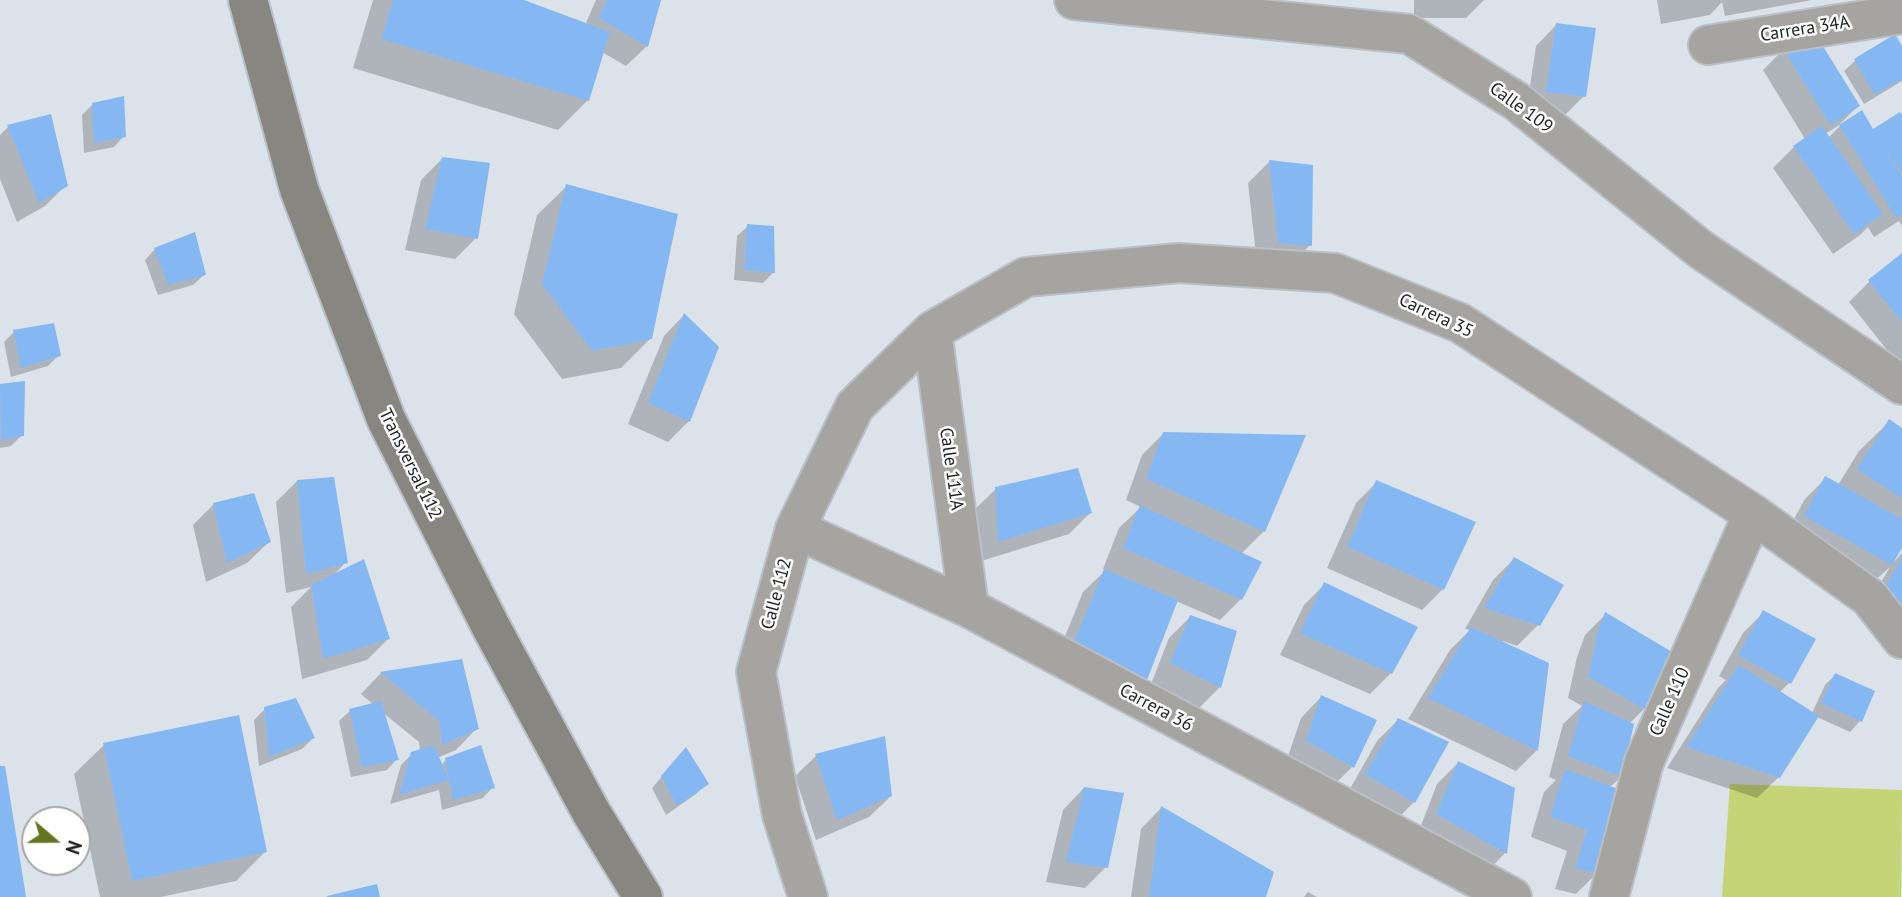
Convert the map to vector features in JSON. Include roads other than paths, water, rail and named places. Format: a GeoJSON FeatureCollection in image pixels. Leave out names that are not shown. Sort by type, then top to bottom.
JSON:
{"type":"FeatureCollection","features":[{"type":"Feature","properties":{"kind":"main road","name":"Transversal 112"},"geometry":{"type":"LineString","coordinates":[[248,0],[299,189],[386,419],[491,628],[592,813],[643,897]]}},
{"type":"Feature","properties":{"kind":"street","name":"Calle 109"},"geometry":{"type":"LineString","coordinates":[[1074,0],[1409,34],[1516,102],[1700,249],[1902,386]]}},
{"type":"Feature","properties":{"kind":"street","name":"Carrera 34A"},"geometry":{"type":"LineString","coordinates":[[1708,45],[1902,14]]}},
{"type":"Feature","properties":{"kind":"street","name":"Carrera 35"},"geometry":{"type":"LineString","coordinates":[[932,331],[1026,277],[1179,263],[1335,273],[1460,323],[1753,514],[1870,598],[1902,639]]}},
{"type":"Feature","properties":{"kind":"street","name":"Calle 112"},"geometry":{"type":"LineString","coordinates":[[808,897],[782,815],[756,672],[795,529],[855,406],[932,331]]}},
{"type":"Feature","properties":{"kind":"street","name":"Calle 111A"},"geometry":{"type":"LineString","coordinates":[[932,331],[970,608]]}},
{"type":"Feature","properties":{"kind":"street","name":"Calle 110"},"geometry":{"type":"LineString","coordinates":[[1608,897],[1644,762],[1753,514]]}},
{"type":"Feature","properties":{"kind":"street","name":"Carrera 36"},"geometry":{"type":"LineString","coordinates":[[795,529],[970,608],[1513,897]]}}]}
